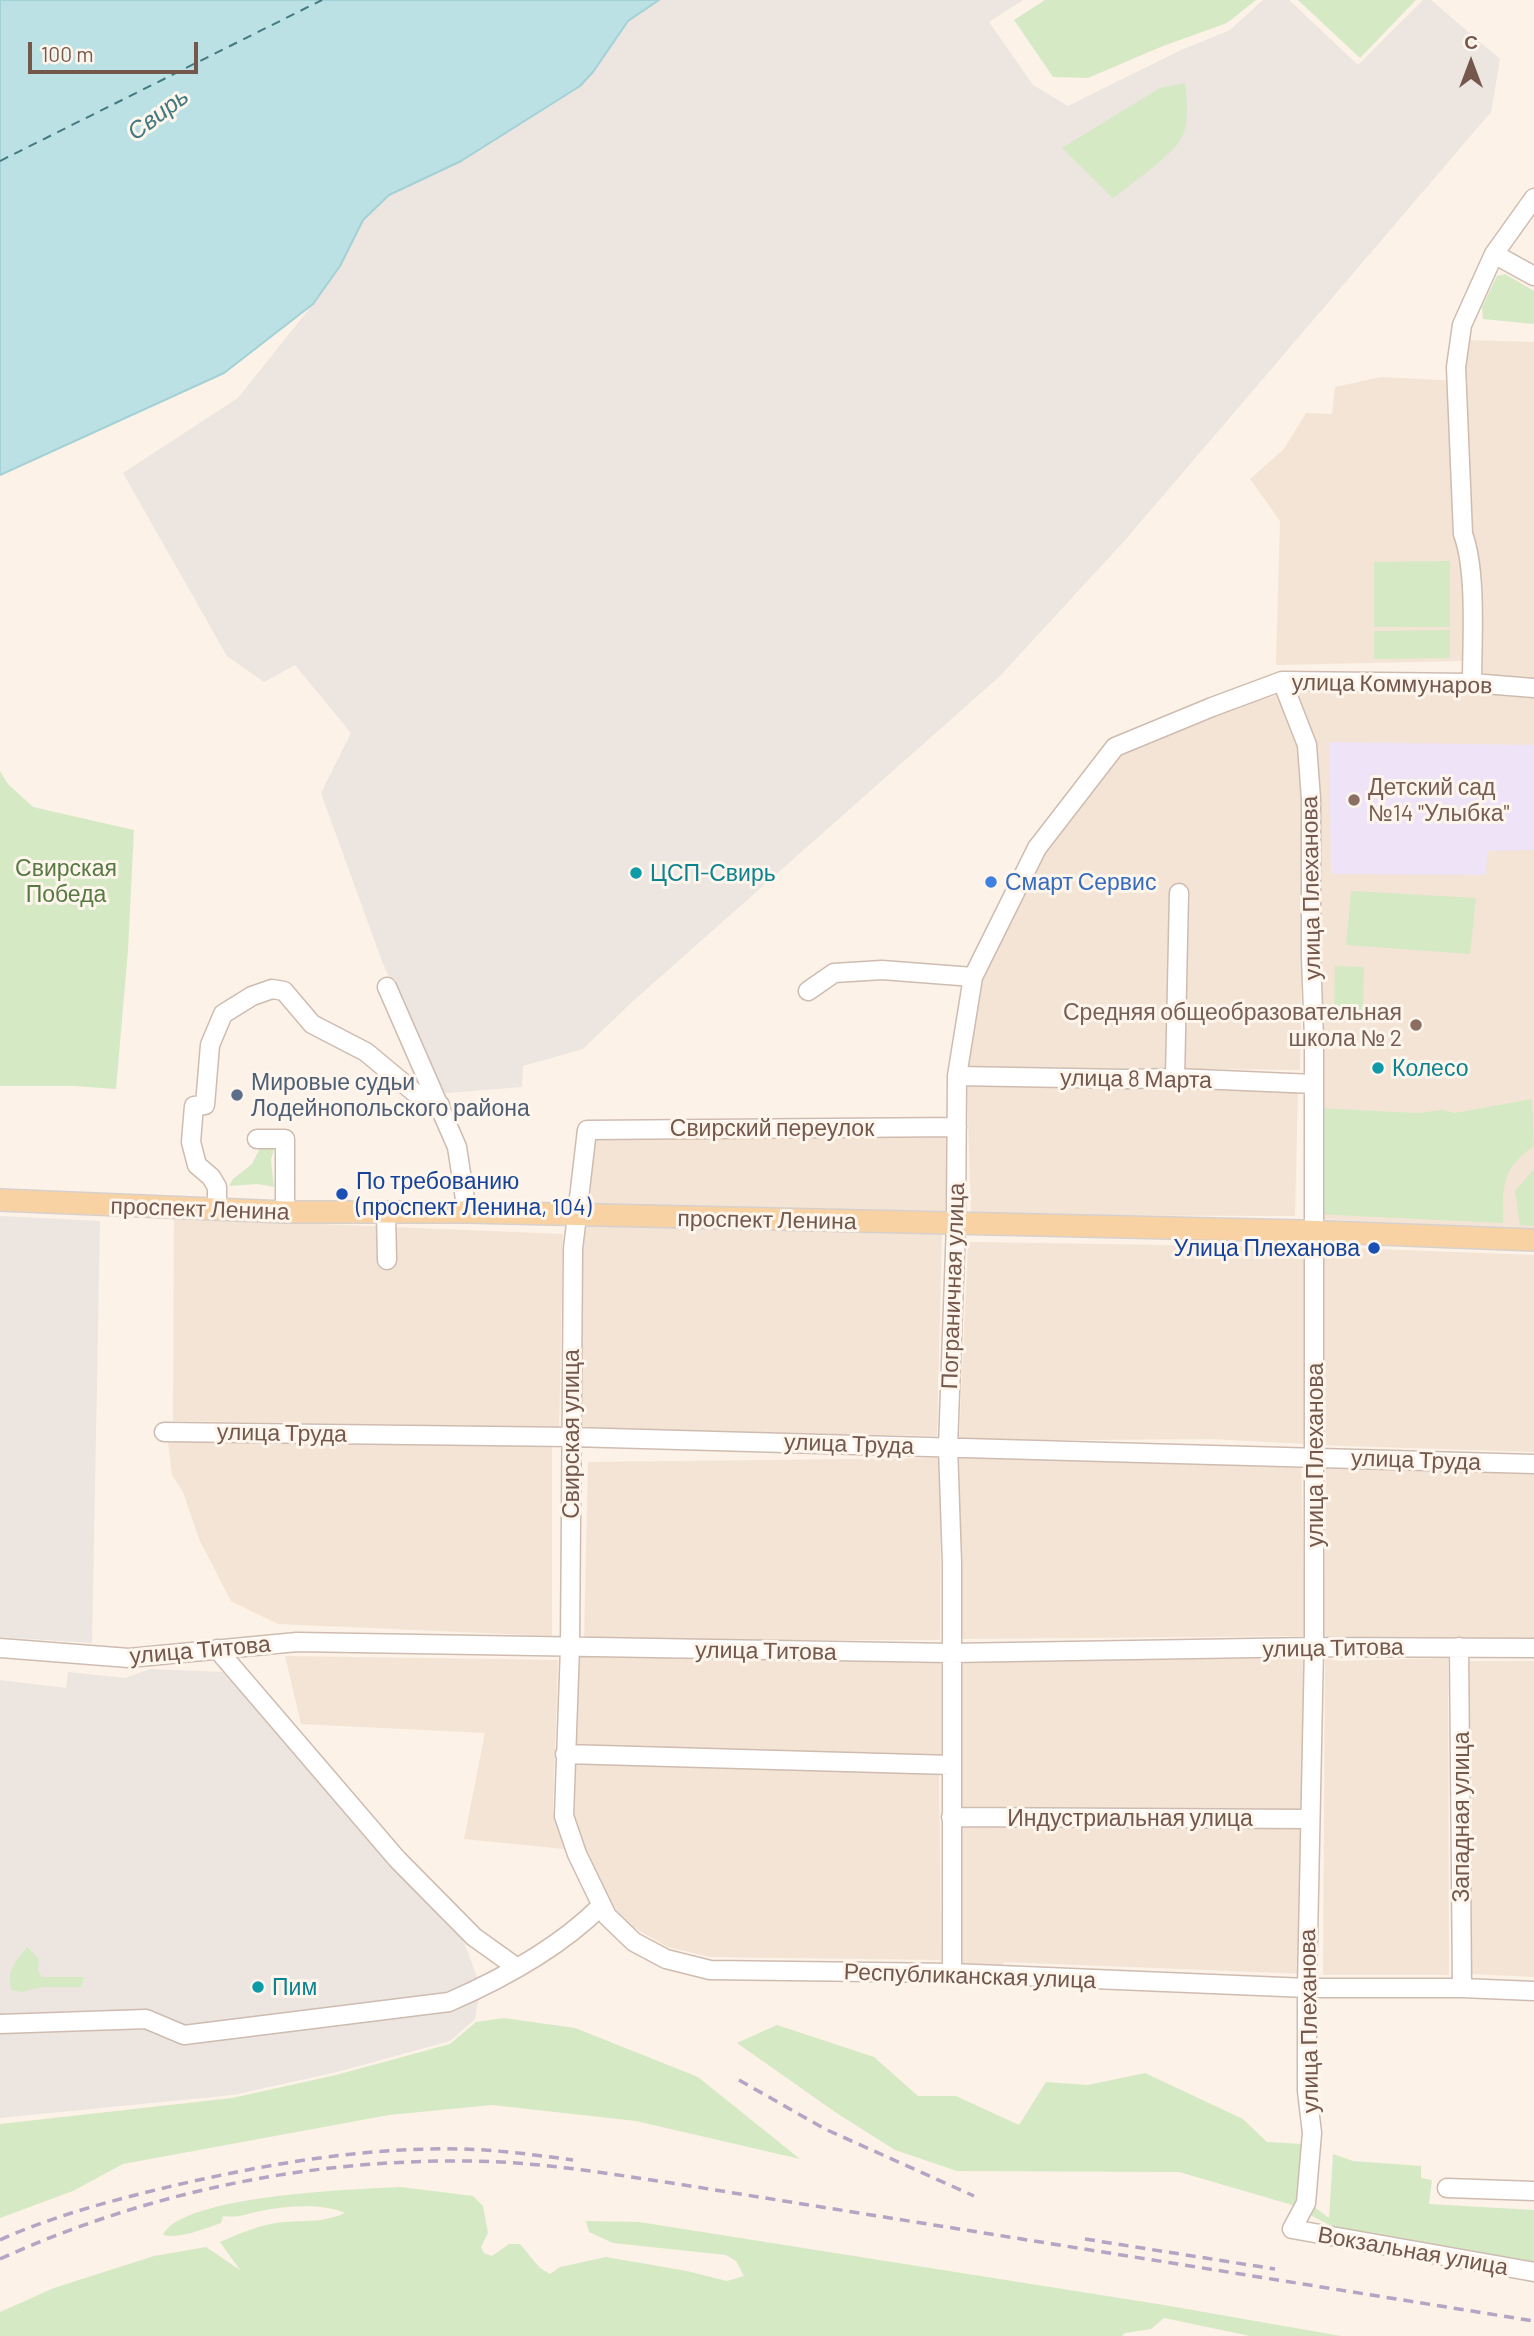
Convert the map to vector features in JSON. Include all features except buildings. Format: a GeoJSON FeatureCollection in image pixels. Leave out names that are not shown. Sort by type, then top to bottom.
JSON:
{"type":"FeatureCollection","features":[{"type":"Feature","properties":{"kind":"main road","name":"проспект Ленина"},"geometry":{"type":"LineString","coordinates":[[0,1200],[285,1212],[467,1212],[1315,1232],[1534,1240]]}},
{"type":"Feature","properties":{"kind":"street"},"geometry":{"type":"LineString","coordinates":[[1472,683],[1471,578],[1468,547],[1463,534],[1456,368],[1462,325],[1494,254],[1534,198]]}},
{"type":"Feature","properties":{"kind":"street"},"geometry":{"type":"LineString","coordinates":[[1494,254],[1534,276]]}},
{"type":"Feature","properties":{"kind":"street","name":"улица Коммунаров"},"geometry":{"type":"LineString","coordinates":[[1212,707],[1282,681],[1472,683],[1534,688]]}},
{"type":"Feature","properties":{"kind":"street","name":"улица Плеханова"},"geometry":{"type":"LineString","coordinates":[[1282,681],[1307,745],[1311,799],[1314,1084],[1314,1647],[1307,1988],[1307,2091],[1312,2133],[1306,2203],[1293,2229]]}},
{"type":"Feature","properties":{"kind":"street","name":"Пограничная улица"},"geometry":{"type":"LineString","coordinates":[[952,1973],[952,1563],[948,1447],[956,1224],[957,1076],[972,977],[1037,848],[1115,747],[1212,707]]}},
{"type":"Feature","properties":{"kind":"street"},"geometry":{"type":"LineString","coordinates":[[1175,1077],[1180,893]]}},
{"type":"Feature","properties":{"kind":"street"},"geometry":{"type":"LineString","coordinates":[[808,991],[834,973],[882,970],[972,977]]}},
{"type":"Feature","properties":{"kind":"street"},"geometry":{"type":"LineString","coordinates":[[387,987],[457,1147],[467,1212]]}},
{"type":"Feature","properties":{"kind":"street"},"geometry":{"type":"LineString","coordinates":[[217,1210],[217,1187],[211,1177],[197,1165],[191,1142],[194,1106],[205,1105],[210,1045],[223,1014],[252,996],[272,989],[284,991],[312,1024],[366,1052],[414,1092],[440,1105]]}},
{"type":"Feature","properties":{"kind":"street","name":"улица 8 Марта"},"geometry":{"type":"LineString","coordinates":[[957,1076],[1125,1079],[1175,1077],[1314,1084]]}},
{"type":"Feature","properties":{"kind":"street","name":"Свирский переулок"},"geometry":{"type":"LineString","coordinates":[[587,1129],[957,1127]]}},
{"type":"Feature","properties":{"kind":"street","name":"Свирская улица"},"geometry":{"type":"LineString","coordinates":[[565,1747],[570,1647],[573,1249],[587,1129]]}},
{"type":"Feature","properties":{"kind":"street"},"geometry":{"type":"LineString","coordinates":[[257,1139],[285,1139],[285,1212]]}},
{"type":"Feature","properties":{"kind":"street"},"geometry":{"type":"LineString","coordinates":[[386,1214],[387,1260]]}},
{"type":"Feature","properties":{"kind":"street","name":"улица Труда"},"geometry":{"type":"LineString","coordinates":[[164,1432],[572,1437],[1534,1464]]}},
{"type":"Feature","properties":{"kind":"street","name":"улица Титова"},"geometry":{"type":"LineString","coordinates":[[0,1648],[129,1658],[297,1642],[951,1653],[1314,1647],[1534,1648]]}},
{"type":"Feature","properties":{"kind":"street","name":"Западная улица"},"geometry":{"type":"LineString","coordinates":[[1459,1647],[1462,1988]]}},
{"type":"Feature","properties":{"kind":"street"},"geometry":{"type":"LineString","coordinates":[[217,1649],[397,1858],[474,1937],[516,1967]]}},
{"type":"Feature","properties":{"kind":"street"},"geometry":{"type":"LineString","coordinates":[[565,1747],[951,1765]]}},
{"type":"Feature","properties":{"kind":"street","name":"Республиканская улица"},"geometry":{"type":"LineString","coordinates":[[565,1747],[564,1816],[577,1854],[607,1916],[634,1942],[666,1959],[709,1970],[952,1973],[1307,1988],[1534,1991]]}},
{"type":"Feature","properties":{"kind":"street","name":"Индустриальная улица"},"geometry":{"type":"LineString","coordinates":[[951,1817],[1309,1819]]}},
{"type":"Feature","properties":{"kind":"street"},"geometry":{"type":"LineString","coordinates":[[0,2024],[146,2019],[184,2035],[449,2002],[488,1985],[578,1929],[601,1906]]}},
{"type":"Feature","properties":{"kind":"street"},"geometry":{"type":"LineString","coordinates":[[1447,2188],[1534,2191]]}},
{"type":"Feature","properties":{"kind":"street","name":"Вокзальная улица"},"geometry":{"type":"LineString","coordinates":[[1293,2229],[1534,2272]]}},
{"type":"Feature","properties":{"kind":"shaded area"},"geometry":{"type":"Polygon","coordinates":[[[659,0],[1023,0],[989,22],[1033,85],[1068,106],[1179,51],[1230,30],[1263,0],[1289,0],[1358,65],[1423,0],[1431,0],[1500,59],[1491,112],[1126,539],[1000,676],[632,1002],[583,1049],[523,1066],[522,1087],[446,1093],[437,1086],[382,961],[321,793],[351,733],[295,665],[264,682],[227,656],[123,473],[238,398],[340,266],[363,220],[389,195],[461,161],[580,86],[628,21],[659,0]]]}},
{"type":"Feature","properties":{"kind":"shaded area"},"geometry":{"type":"Polygon","coordinates":[[[1467,340],[1534,342],[1534,682],[1478,680],[1462,661],[1276,665],[1280,521],[1250,479],[1284,449],[1306,413],[1332,414],[1335,387],[1381,377],[1460,381],[1467,340]]]}},
{"type":"Feature","properties":{"kind":"shaded area"},"geometry":{"type":"Polygon","coordinates":[[[1292,685],[1456,687],[1534,695],[1534,1230],[1321,1219],[1317,878],[1292,685]]]}},
{"type":"Feature","properties":{"kind":"shaded area"},"geometry":{"type":"Polygon","coordinates":[[[1280,694],[1305,775],[1300,1070],[962,1067],[983,968],[1035,858],[1112,753],[1149,732],[1280,694]]]}},
{"type":"Feature","properties":{"kind":"shaded area"},"geometry":{"type":"Polygon","coordinates":[[[1329,742],[1534,745],[1534,850],[1487,851],[1486,875],[1331,874],[1329,742]]]}},
{"type":"Feature","properties":{"kind":"shaded area"},"geometry":{"type":"Polygon","coordinates":[[[967,1085],[1298,1091],[1295,1216],[971,1215],[967,1085]]]}},
{"type":"Feature","properties":{"kind":"shaded area"},"geometry":{"type":"Polygon","coordinates":[[[951,1132],[952,1211],[590,1209],[591,1136],[951,1132]]]}},
{"type":"Feature","properties":{"kind":"shaded area"},"geometry":{"type":"Polygon","coordinates":[[[0,1216],[100,1221],[92,1643],[0,1637],[0,1216]]]}},
{"type":"Feature","properties":{"kind":"shaded area"},"geometry":{"type":"Polygon","coordinates":[[[174,1218],[563,1234],[559,1433],[544,1427],[173,1421],[174,1218]]]}},
{"type":"Feature","properties":{"kind":"shaded area"},"geometry":{"type":"Polygon","coordinates":[[[577,1225],[942,1234],[937,1436],[572,1429],[577,1225]]]}},
{"type":"Feature","properties":{"kind":"shaded area"},"geometry":{"type":"Polygon","coordinates":[[[968,1242],[1306,1247],[1305,1444],[1211,1439],[959,1441],[968,1242]]]}},
{"type":"Feature","properties":{"kind":"shaded area"},"geometry":{"type":"Polygon","coordinates":[[[1323,1247],[1534,1255],[1534,1452],[1315,1445],[1323,1247]]]}},
{"type":"Feature","properties":{"kind":"shaded area"},"geometry":{"type":"Polygon","coordinates":[[[168,1443],[552,1445],[552,1636],[278,1624],[231,1601],[199,1539],[183,1492],[172,1475],[168,1443]]]}},
{"type":"Feature","properties":{"kind":"shaded area"},"geometry":{"type":"Polygon","coordinates":[[[958,1454],[1301,1460],[1306,1636],[959,1639],[958,1454]]]}},
{"type":"Feature","properties":{"kind":"shaded area"},"geometry":{"type":"Polygon","coordinates":[[[941,1458],[940,1640],[584,1640],[588,1462],[941,1458]]]}},
{"type":"Feature","properties":{"kind":"shaded area"},"geometry":{"type":"Polygon","coordinates":[[[1326,1463],[1534,1468],[1534,1639],[1323,1638],[1326,1463]]]}},
{"type":"Feature","properties":{"kind":"shaded area"},"geometry":{"type":"Polygon","coordinates":[[[573,1654],[941,1661],[941,1758],[573,1748],[573,1654]]]}},
{"type":"Feature","properties":{"kind":"shaded area"},"geometry":{"type":"Polygon","coordinates":[[[285,1656],[558,1660],[553,1809],[564,1849],[464,1839],[485,1733],[301,1724],[285,1656]]]}},
{"type":"Feature","properties":{"kind":"shaded area"},"geometry":{"type":"Polygon","coordinates":[[[960,1657],[1305,1657],[1304,1811],[962,1807],[960,1657]]]}},
{"type":"Feature","properties":{"kind":"shaded area"},"geometry":{"type":"Polygon","coordinates":[[[1325,1658],[1338,1661],[1448,1658],[1449,1975],[1323,1975],[1325,1658]]]}},
{"type":"Feature","properties":{"kind":"shaded area"},"geometry":{"type":"Polygon","coordinates":[[[1468,1661],[1534,1661],[1534,1977],[1471,1974],[1468,1661]]]}},
{"type":"Feature","properties":{"kind":"shaded area"},"geometry":{"type":"Polygon","coordinates":[[[150,1669],[223,1672],[464,1942],[478,1980],[479,1996],[475,2019],[450,2041],[337,2072],[233,2095],[0,2118],[0,1680],[66,1688],[68,1672],[125,1678],[150,1669]]]}},
{"type":"Feature","properties":{"kind":"shaded area"},"geometry":{"type":"Polygon","coordinates":[[[567,1758],[939,1768],[941,1960],[710,1957],[668,1947],[622,1921],[592,1878],[568,1824],[567,1758]]]}},
{"type":"Feature","properties":{"kind":"shaded area"},"geometry":{"type":"Polygon","coordinates":[[[955,1823],[1307,1826],[1307,1974],[1004,1962],[1002,1967],[953,1966],[955,1823]]]}},
{"type":"Feature","properties":{"kind":"green space"},"geometry":{"type":"Polygon","coordinates":[[[1045,0],[1256,0],[1227,23],[1163,46],[1088,78],[1053,77],[1014,20],[1045,0]]]}},
{"type":"Feature","properties":{"kind":"green space"},"geometry":{"type":"Polygon","coordinates":[[[1298,0],[1416,0],[1360,58],[1298,0]]]}},
{"type":"Feature","properties":{"kind":"green space"},"geometry":{"type":"Polygon","coordinates":[[[1185,83],[1187,119],[1181,139],[1160,162],[1113,198],[1062,148],[1160,88],[1185,83]]]}},
{"type":"Feature","properties":{"kind":"green space"},"geometry":{"type":"Polygon","coordinates":[[[1505,274],[1534,291],[1534,324],[1483,319],[1482,307],[1497,276],[1505,274]]]}},
{"type":"Feature","properties":{"kind":"green space"},"geometry":{"type":"Polygon","coordinates":[[[1450,561],[1450,627],[1374,627],[1374,562],[1450,561]]]}},
{"type":"Feature","properties":{"kind":"green space"},"geometry":{"type":"Polygon","coordinates":[[[1450,630],[1450,658],[1374,659],[1374,631],[1450,630]]]}},
{"type":"Feature","properties":{"kind":"green space","name":"Свирская Победа"},"geometry":{"type":"Polygon","coordinates":[[[0,771],[8,784],[33,807],[134,830],[128,950],[116,1089],[0,1086],[0,771]]]}},
{"type":"Feature","properties":{"kind":"green space"},"geometry":{"type":"Polygon","coordinates":[[[1351,891],[1476,898],[1470,954],[1346,945],[1351,891]]]}},
{"type":"Feature","properties":{"kind":"green space"},"geometry":{"type":"Polygon","coordinates":[[[1335,966],[1364,967],[1363,1017],[1334,1016],[1335,966]]]}},
{"type":"Feature","properties":{"kind":"green space"},"geometry":{"type":"Polygon","coordinates":[[[1532,1099],[1534,1146],[1515,1163],[1506,1179],[1503,1223],[1314,1214],[1317,1108],[1418,1113],[1442,1110],[1455,1113],[1532,1099]]]}},
{"type":"Feature","properties":{"kind":"green space"},"geometry":{"type":"Polygon","coordinates":[[[275,1145],[271,1160],[274,1187],[258,1184],[229,1186],[233,1179],[252,1164],[261,1146],[275,1145]]]}},
{"type":"Feature","properties":{"kind":"green space"},"geometry":{"type":"Polygon","coordinates":[[[1534,1169],[1534,1226],[1520,1225],[1515,1191],[1534,1169]]]}},
{"type":"Feature","properties":{"kind":"green space"},"geometry":{"type":"Polygon","coordinates":[[[27,1947],[39,1959],[38,1971],[42,1977],[84,1977],[81,1987],[42,1987],[22,1992],[12,1990],[11,1972],[27,1947]]]}},
{"type":"Feature","properties":{"kind":"green space"},"geometry":{"type":"Polygon","coordinates":[[[504,2018],[575,2028],[698,2077],[800,2159],[636,2121],[492,2105],[389,2115],[123,2164],[73,2191],[0,2218],[0,2124],[232,2098],[336,2075],[450,2044],[476,2022],[504,2018]]]}},
{"type":"Feature","properties":{"kind":"green space"},"geometry":{"type":"Polygon","coordinates":[[[777,2025],[874,2057],[918,2096],[956,2096],[1019,2125],[1046,2082],[1088,2085],[1145,2073],[1243,2119],[1267,2142],[1302,2144],[1301,2197],[1329,2218],[1333,2154],[1353,2161],[1421,2166],[1421,2178],[1432,2180],[1429,2204],[1534,2210],[1534,2262],[1337,2229],[1289,2204],[1179,2172],[957,2171],[895,2150],[835,2112],[737,2043],[777,2025]]]}},
{"type":"Feature","properties":{"kind":"green space"},"geometry":{"type":"Polygon","coordinates":[[[401,2187],[473,2196],[483,2206],[488,2233],[481,2247],[484,2253],[492,2256],[509,2244],[520,2244],[540,2268],[550,2274],[560,2267],[606,2257],[727,2281],[744,2276],[736,2261],[726,2255],[613,2243],[589,2232],[586,2221],[639,2222],[1164,2305],[1341,2336],[1250,2336],[1164,2318],[1151,2329],[1125,2333],[1122,2336],[0,2336],[0,2312],[54,2288],[154,2256],[206,2247],[240,2270],[220,2242],[267,2225],[322,2220],[345,2213],[304,2206],[282,2208],[223,2216],[221,2223],[185,2235],[163,2235],[177,2222],[202,2211],[273,2197],[401,2187]]]}},
{"type":"Feature","properties":{"kind":"water","name":"Свирь"},"geometry":{"type":"Polygon","coordinates":[[[0,0],[659,0],[628,21],[593,72],[580,86],[461,161],[389,195],[363,220],[340,266],[313,304],[224,373],[0,475],[0,0]]]}},
{"type":"Feature","properties":{"kind":"ferry route"},"geometry":{"type":"LineString","coordinates":[[0,161],[322,0]]}},
{"type":"Feature","properties":{"kind":"railway"},"geometry":{"type":"LineString","coordinates":[[739,2080],[825,2129],[974,2196]]}},
{"type":"Feature","properties":{"kind":"railway"},"geometry":{"type":"LineString","coordinates":[[0,2240],[63,2216],[128,2197],[316,2158],[389,2151],[462,2149],[573,2160]]}},
{"type":"Feature","properties":{"kind":"railway"},"geometry":{"type":"LineString","coordinates":[[0,2259],[111,2216],[168,2199],[285,2174],[403,2162],[518,2163],[684,2185],[1534,2321]]}},
{"type":"Feature","properties":{"kind":"railway"},"geometry":{"type":"LineString","coordinates":[[1085,2239],[1275,2269]]}},
{"type":"Feature","properties":{"kind":"place","name":"Детский сад №14 \"Улыбка\""},"geometry":{"type":"Point","coordinates":[1354,800]}},
{"type":"Feature","properties":{"kind":"place","name":"ЦСП-Свирь"},"geometry":{"type":"Point","coordinates":[636,873]}},
{"type":"Feature","properties":{"kind":"place","name":"Смарт Сервис"},"geometry":{"type":"Point","coordinates":[991,882]}},
{"type":"Feature","properties":{"kind":"place","name":"Средняя общеобразовательная школа № 2"},"geometry":{"type":"Point","coordinates":[1416,1025]}},
{"type":"Feature","properties":{"kind":"place","name":"Колесо"},"geometry":{"type":"Point","coordinates":[1378,1068]}},
{"type":"Feature","properties":{"kind":"place","name":"Мировые судьи Лодейнопольского района"},"geometry":{"type":"Point","coordinates":[237,1095]}},
{"type":"Feature","properties":{"kind":"place","name":"По требованию (проспект Ленина, 104)"},"geometry":{"type":"Point","coordinates":[342,1194]}},
{"type":"Feature","properties":{"kind":"place","name":"Улица Плеханова"},"geometry":{"type":"Point","coordinates":[1374,1248]}},
{"type":"Feature","properties":{"kind":"place","name":"Пим"},"geometry":{"type":"Point","coordinates":[258,1987]}}]}
